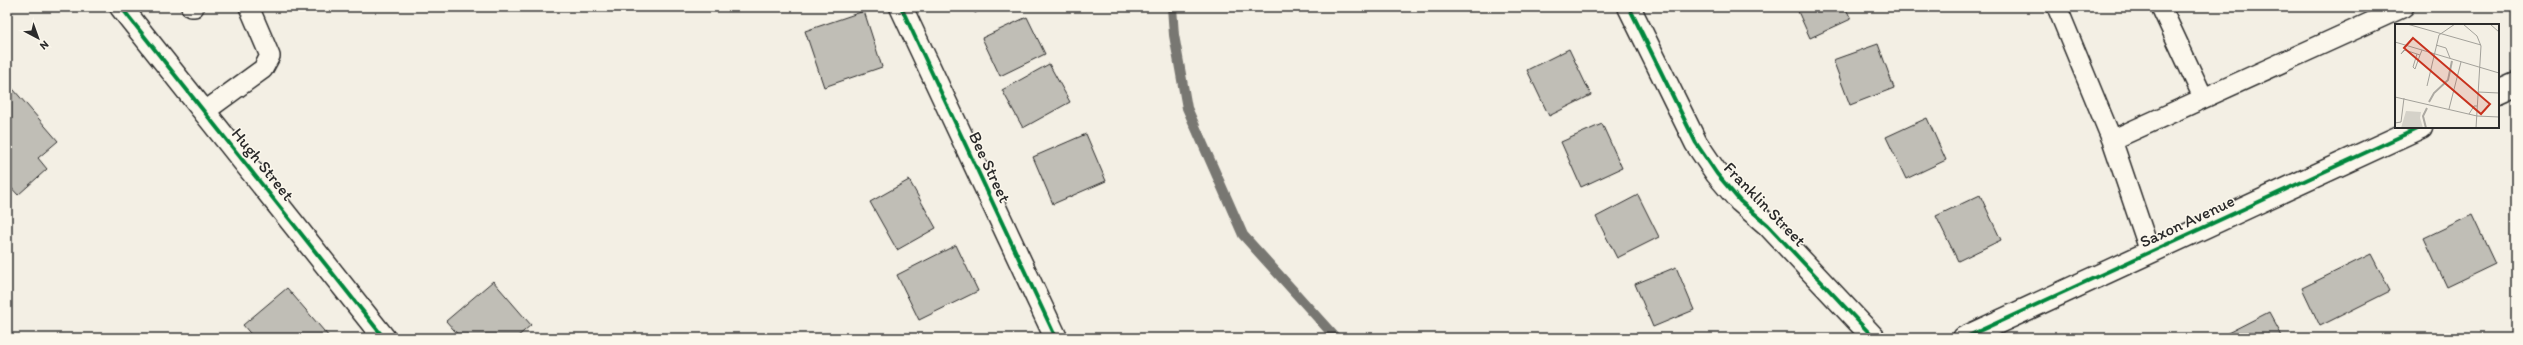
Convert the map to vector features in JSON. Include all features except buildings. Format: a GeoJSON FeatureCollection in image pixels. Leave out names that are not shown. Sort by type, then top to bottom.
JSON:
{"type":"FeatureCollection","features":[{"type":"Feature","properties":{"kind":"street","name":"Hugh Street"},"geometry":{"type":"LineString","coordinates":[[121,7],[384,338]]}},
{"type":"Feature","properties":{"kind":"street","name":"Bee Street"},"geometry":{"type":"LineString","coordinates":[[901,7],[1056,338]]}},
{"type":"Feature","properties":{"kind":"street","name":"Franklin Street"},"geometry":{"type":"LineString","coordinates":[[1629,7],[1696,143],[1717,174],[1740,201],[1768,225],[1874,338]]}},
{"type":"Feature","properties":{"kind":"street"},"geometry":{"type":"LineString","coordinates":[[2499,92],[2516,84]]}},
{"type":"Feature","properties":{"kind":"street","name":"Saxon Avenue"},"geometry":{"type":"LineString","coordinates":[[1964,338],[2420,128]]}},
{"type":"Feature","properties":{"kind":"lane"},"geometry":{"type":"LineString","coordinates":[[204,112],[263,69],[270,56],[249,7]]}},
{"type":"Feature","properties":{"kind":"lane"},"geometry":{"type":"LineString","coordinates":[[2057,7],[2112,140],[2150,252]]}},
{"type":"Feature","properties":{"kind":"lane"},"geometry":{"type":"LineString","coordinates":[[2161,7],[2203,98]]}},
{"type":"Feature","properties":{"kind":"lane"},"geometry":{"type":"LineString","coordinates":[[2112,140],[2404,7]]}},
{"type":"Feature","properties":{"kind":"waterway"},"geometry":{"type":"LineString","coordinates":[[1172,7],[1174,35],[1187,108],[1243,235],[1336,338]]}},
{"type":"Feature","properties":{"kind":"cycle path"},"geometry":{"type":"LineString","coordinates":[[121,7],[384,338]]}},
{"type":"Feature","properties":{"kind":"cycle path"},"geometry":{"type":"LineString","coordinates":[[901,7],[1056,338]]}},
{"type":"Feature","properties":{"kind":"cycle path"},"geometry":{"type":"LineString","coordinates":[[1629,7],[1696,143],[1717,174],[1740,201],[1768,225],[1874,338]]}},
{"type":"Feature","properties":{"kind":"cycle path"},"geometry":{"type":"LineString","coordinates":[[1964,338],[2419,128]]}}]}
